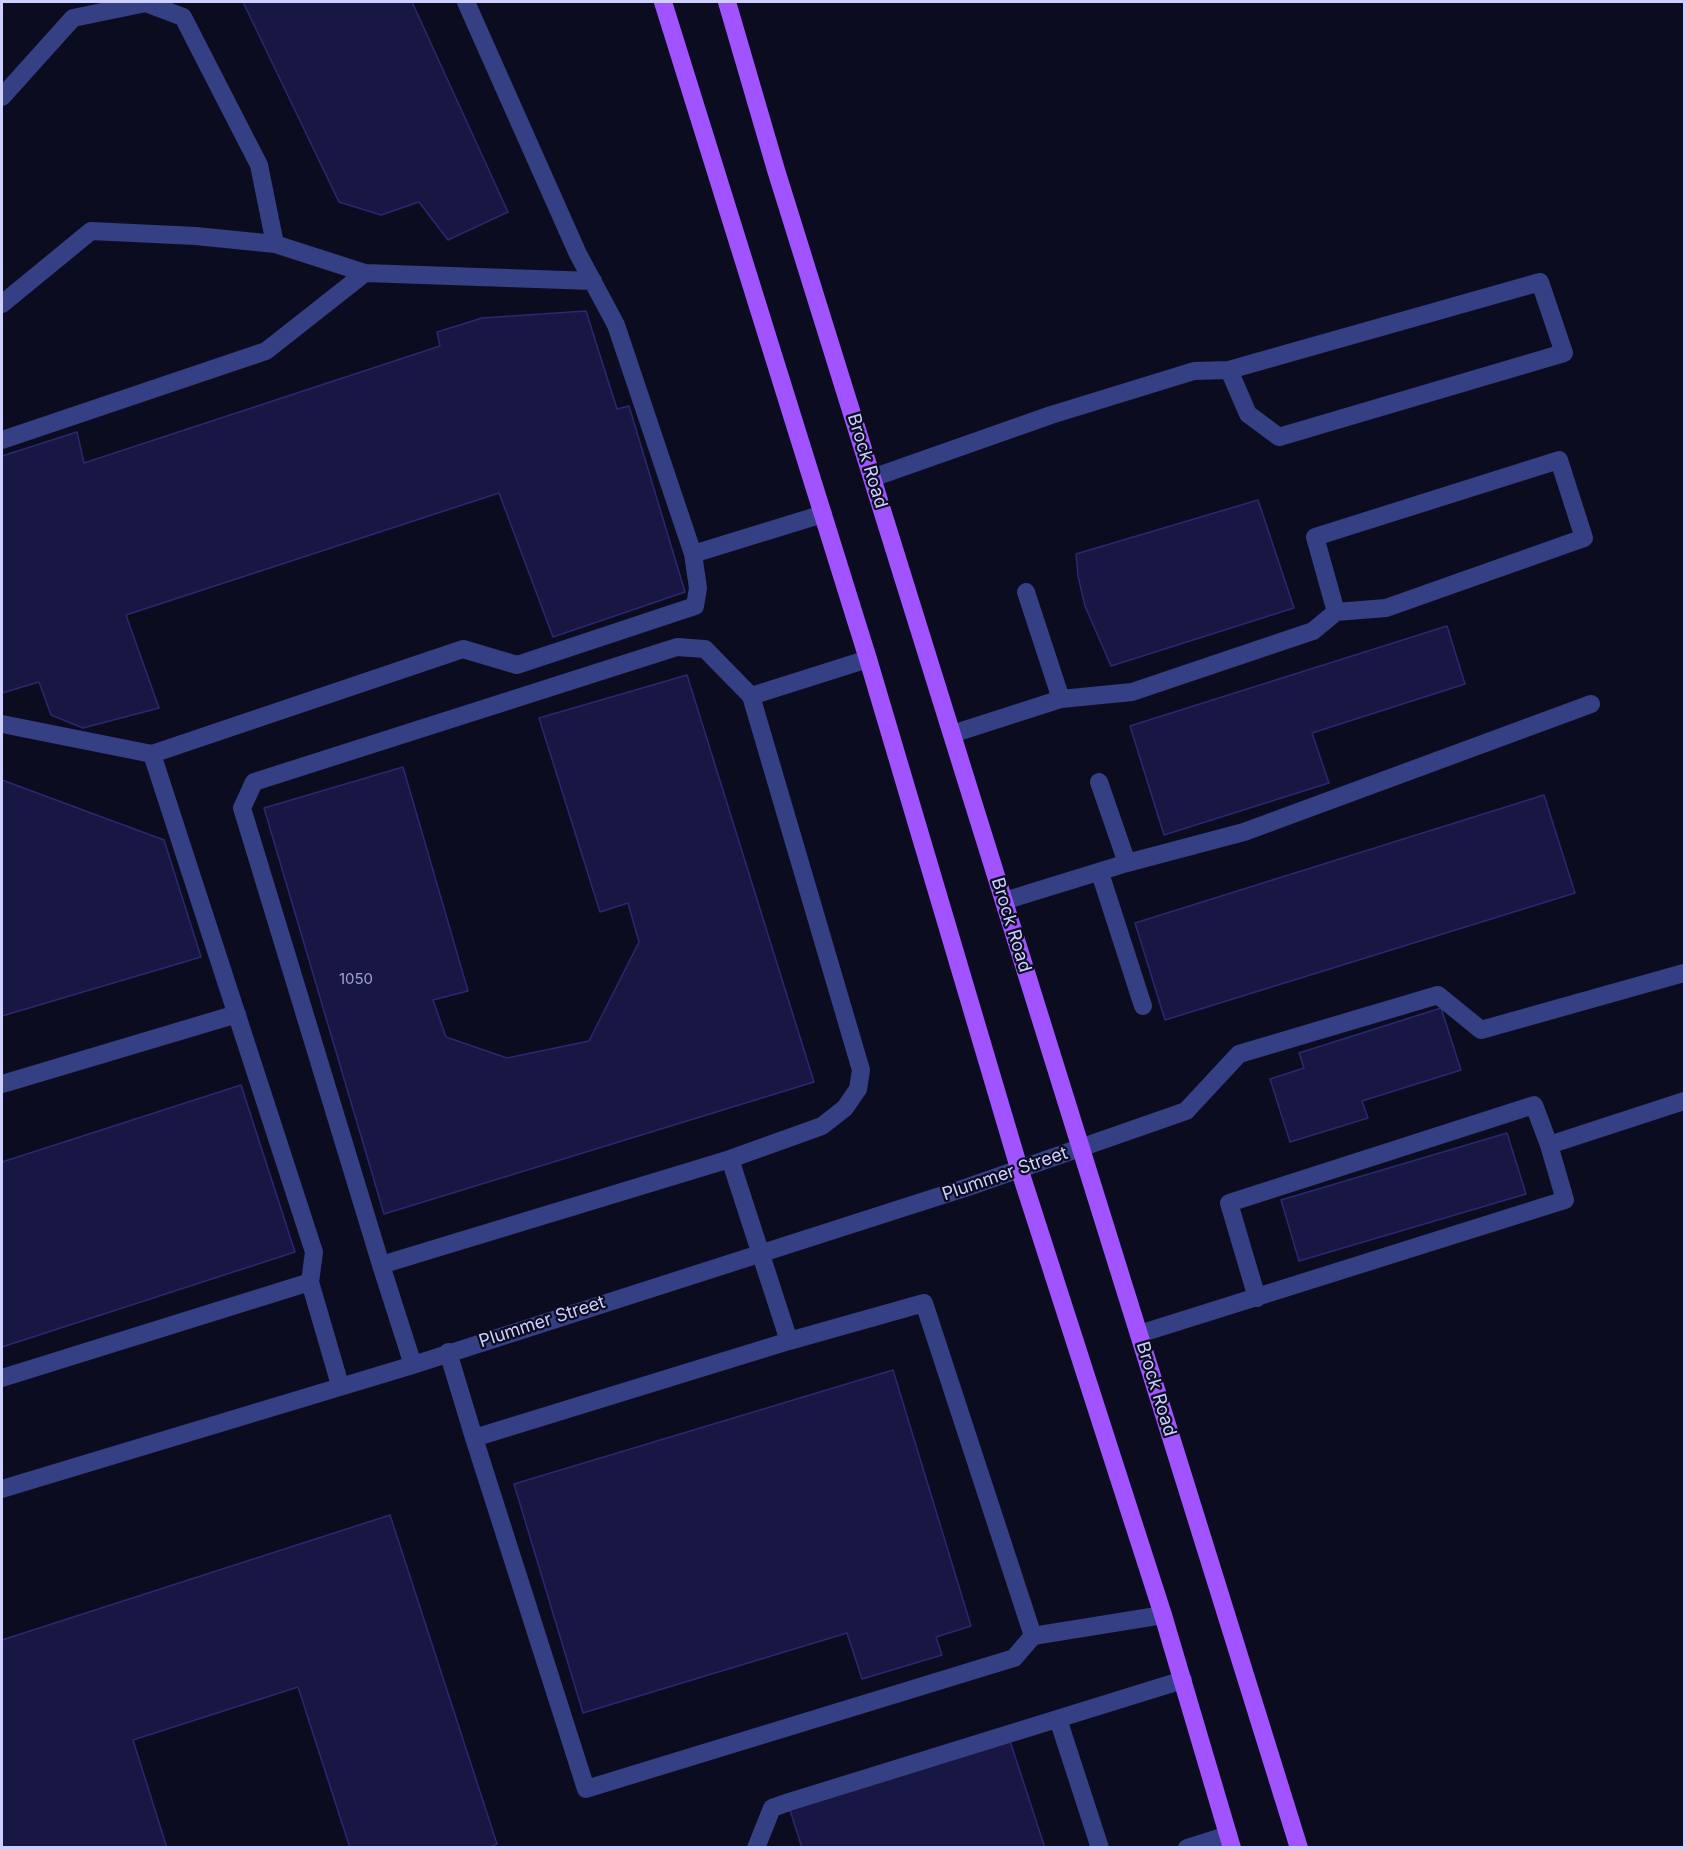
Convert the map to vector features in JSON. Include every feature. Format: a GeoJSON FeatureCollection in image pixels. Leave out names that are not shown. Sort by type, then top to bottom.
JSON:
{"type":"FeatureCollection","features":[{"type":"Feature","properties":{"kind":"main road"},"geometry":{"type":"LineString","coordinates":[[663,2],[868,659],[1019,1168],[1163,1615],[1230,1841]]}},
{"type":"Feature","properties":{"kind":"main road","name":"Brock Road"},"geometry":{"type":"LineString","coordinates":[[727,2],[872,478],[1299,1848]]}},
{"type":"Feature","properties":{"kind":"street"},"geometry":{"type":"LineString","coordinates":[[2,724],[152,754],[463,649],[517,665],[695,606],[698,588],[693,554],[616,325],[578,254],[466,2]]}},
{"type":"Feature","properties":{"kind":"street"},"geometry":{"type":"LineString","coordinates":[[2,97],[73,18],[146,3],[183,17],[259,165],[275,244]]}},
{"type":"Feature","properties":{"kind":"street"},"geometry":{"type":"LineString","coordinates":[[2,304],[91,231],[196,236],[275,244],[365,273],[593,281]]}},
{"type":"Feature","properties":{"kind":"street"},"geometry":{"type":"LineString","coordinates":[[2,440],[266,351],[365,273]]}},
{"type":"Feature","properties":{"kind":"street"},"geometry":{"type":"LineString","coordinates":[[872,478],[1052,415],[1194,371],[1229,370],[1540,282],[1564,353],[1279,437],[1248,414],[1229,370]]}},
{"type":"Feature","properties":{"kind":"street"},"geometry":{"type":"LineString","coordinates":[[952,734],[1061,699],[1132,692],[1313,631],[1336,612],[1386,608],[1584,538],[1559,460],[1315,537],[1336,612]]}},
{"type":"Feature","properties":{"kind":"street"},"geometry":{"type":"LineString","coordinates":[[693,554],[823,514]]}},
{"type":"Feature","properties":{"kind":"street"},"geometry":{"type":"LineString","coordinates":[[1026,592],[1061,699]]}},
{"type":"Feature","properties":{"kind":"street"},"geometry":{"type":"LineString","coordinates":[[381,1265],[730,1159],[822,1126],[845,1108],[858,1089],[861,1070],[751,696],[705,649],[677,647],[254,782],[242,808],[381,1265],[413,1365]]}},
{"type":"Feature","properties":{"kind":"street"},"geometry":{"type":"LineString","coordinates":[[751,696],[868,659]]}},
{"type":"Feature","properties":{"kind":"street"},"geometry":{"type":"LineString","coordinates":[[1004,901],[1127,863],[1244,832],[1591,704]]}},
{"type":"Feature","properties":{"kind":"street"},"geometry":{"type":"LineString","coordinates":[[152,754],[314,1252],[310,1282],[340,1385]]}},
{"type":"Feature","properties":{"kind":"street"},"geometry":{"type":"LineString","coordinates":[[1099,782],[1127,863]]}},
{"type":"Feature","properties":{"kind":"street"},"geometry":{"type":"LineString","coordinates":[[1100,873],[1143,1006]]}},
{"type":"Feature","properties":{"kind":"street","name":"Plummer Street"},"geometry":{"type":"LineString","coordinates":[[2,1489],[340,1385],[413,1365],[1081,1148],[1186,1111],[1239,1054],[1438,995],[1481,1030],[1684,972]]}},
{"type":"Feature","properties":{"kind":"street"},"geometry":{"type":"LineString","coordinates":[[2,1084],[237,1014]]}},
{"type":"Feature","properties":{"kind":"street"},"geometry":{"type":"LineString","coordinates":[[1549,1145],[1684,1101]]}},
{"type":"Feature","properties":{"kind":"street"},"geometry":{"type":"LineString","coordinates":[[1139,1334],[1257,1298],[1565,1200],[1549,1145],[1534,1105],[1230,1203],[1257,1298]]}},
{"type":"Feature","properties":{"kind":"street"},"geometry":{"type":"LineString","coordinates":[[730,1159],[789,1341]]}},
{"type":"Feature","properties":{"kind":"street"},"geometry":{"type":"LineString","coordinates":[[2,1378],[310,1282]]}},
{"type":"Feature","properties":{"kind":"street"},"geometry":{"type":"LineString","coordinates":[[474,1438],[789,1341],[924,1303],[1033,1636]]}},
{"type":"Feature","properties":{"kind":"street"},"geometry":{"type":"LineString","coordinates":[[448,1352],[586,1789],[1014,1658],[1033,1636],[1163,1615]]}},
{"type":"Feature","properties":{"kind":"street"},"geometry":{"type":"LineString","coordinates":[[756,1848],[772,1808],[1183,1680]]}},
{"type":"Feature","properties":{"kind":"street"},"geometry":{"type":"LineString","coordinates":[[1058,1719],[1100,1848]]}},
{"type":"Feature","properties":{"kind":"street"},"geometry":{"type":"LineString","coordinates":[[1187,1848],[1230,1841]]}},
{"type":"Feature","properties":{"kind":"building"},"geometry":{"type":"Polygon","coordinates":[[[243,2],[412,2],[508,212],[448,240],[419,202],[381,215],[339,202],[243,2]]]}},
{"type":"Feature","properties":{"kind":"building"},"geometry":{"type":"Polygon","coordinates":[[[586,311],[617,409],[629,406],[685,592],[553,637],[499,493],[126,615],[159,708],[83,728],[51,715],[39,682],[2,693],[2,456],[77,432],[84,463],[440,346],[437,332],[482,318],[586,311]]]}},
{"type":"Feature","properties":{"kind":"building"},"geometry":{"type":"Polygon","coordinates":[[[1258,500],[1294,608],[1111,666],[1085,606],[1076,554],[1258,500]]]}},
{"type":"Feature","properties":{"kind":"building"},"geometry":{"type":"Polygon","coordinates":[[[1447,626],[1465,684],[1312,733],[1329,783],[1164,835],[1130,726],[1447,626]]]}},
{"type":"Feature","properties":{"kind":"building"},"geometry":{"type":"Polygon","coordinates":[[[687,675],[814,1082],[384,1214],[264,808],[403,767],[468,991],[433,1000],[446,1037],[507,1058],[589,1041],[639,942],[628,903],[600,912],[539,718],[687,675]]]}},
{"type":"Feature","properties":{"kind":"building"},"geometry":{"type":"Polygon","coordinates":[[[2,780],[164,840],[201,957],[2,1016],[2,780]]]}},
{"type":"Feature","properties":{"kind":"building"},"geometry":{"type":"Polygon","coordinates":[[[1544,795],[1575,893],[1165,1020],[1135,923],[1544,795]]]}},
{"type":"Feature","properties":{"kind":"building"},"geometry":{"type":"Polygon","coordinates":[[[1441,1008],[1461,1070],[1362,1101],[1368,1118],[1290,1142],[1270,1079],[1304,1068],[1299,1053],[1441,1008]]]}},
{"type":"Feature","properties":{"kind":"building"},"geometry":{"type":"Polygon","coordinates":[[[241,1085],[295,1252],[2,1347],[2,1162],[241,1085]]]}},
{"type":"Feature","properties":{"kind":"building"},"geometry":{"type":"Polygon","coordinates":[[[1507,1133],[1526,1194],[1299,1261],[1281,1200],[1507,1133]]]}},
{"type":"Feature","properties":{"kind":"building"},"geometry":{"type":"Polygon","coordinates":[[[893,1370],[971,1626],[936,1637],[942,1655],[862,1679],[847,1633],[583,1713],[514,1484],[893,1370]]]}},
{"type":"Feature","properties":{"kind":"building"},"geometry":{"type":"Polygon","coordinates":[[[390,1515],[497,1844],[487,1848],[350,1848],[298,1687],[133,1740],[167,1848],[2,1848],[2,1640],[390,1515]]]}},
{"type":"Feature","properties":{"kind":"building"},"geometry":{"type":"Polygon","coordinates":[[[1009,1738],[1045,1848],[802,1848],[790,1810],[1009,1738]]]}}]}
